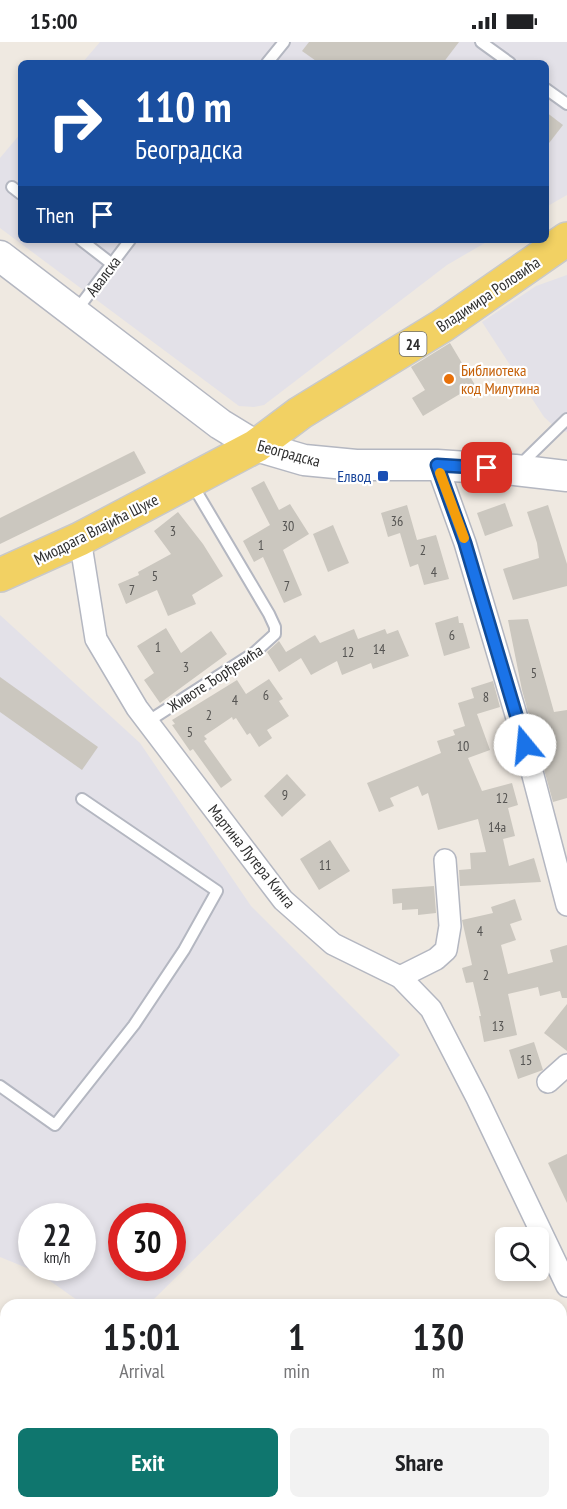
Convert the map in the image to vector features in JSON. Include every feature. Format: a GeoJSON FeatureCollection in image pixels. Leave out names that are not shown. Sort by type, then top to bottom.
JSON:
{"type":"FeatureCollection","features":[{"type":"Feature","properties":{"kind":"main road","name":"Владимира Роловића"},"geometry":{"type":"LineString","coordinates":[[256,446],[300,413],[442,326],[567,239]]}},
{"type":"Feature","properties":{"kind":"main road","name":"Миодрага Влајића Шуке"},"geometry":{"type":"LineString","coordinates":[[0,575],[80,539],[256,446]]}},
{"type":"Feature","properties":{"kind":"street","name":"Београдска"},"geometry":{"type":"LineString","coordinates":[[0,256],[220,424],[256,446],[304,460],[327,463],[437,465],[567,476]]}},
{"type":"Feature","properties":{"kind":"street"},"geometry":{"type":"LineString","coordinates":[[437,465],[465,543],[525,745],[567,905]]}},
{"type":"Feature","properties":{"kind":"street","name":"Мартина Лутера Кинга"},"geometry":{"type":"LineString","coordinates":[[80,539],[96,639],[147,722],[283,900],[333,944],[400,977],[431,1009],[477,1098],[567,1286]]}},
{"type":"Feature","properties":{"kind":"street"},"geometry":{"type":"LineString","coordinates":[[400,977],[436,959],[446,950],[450,926],[445,860]]}},
{"type":"Feature","properties":{"kind":"street"},"geometry":{"type":"LineString","coordinates":[[548,1082],[567,1065]]}},
{"type":"Feature","properties":{"kind":"lane"},"geometry":{"type":"LineString","coordinates":[[269,60],[284,42]]}},
{"type":"Feature","properties":{"kind":"lane"},"geometry":{"type":"LineString","coordinates":[[481,42],[506,60]]}},
{"type":"Feature","properties":{"kind":"lane"},"geometry":{"type":"LineString","coordinates":[[549,91],[567,104]]}},
{"type":"Feature","properties":{"kind":"lane"},"geometry":{"type":"LineString","coordinates":[[85,243],[112,264]]}},
{"type":"Feature","properties":{"kind":"lane","name":"Авалска"},"geometry":{"type":"LineString","coordinates":[[75,313],[128,243]]}},
{"type":"Feature","properties":{"kind":"lane"},"geometry":{"type":"LineString","coordinates":[[515,470],[567,420]]}},
{"type":"Feature","properties":{"kind":"lane","name":"Животе Ђорђевића"},"geometry":{"type":"LineString","coordinates":[[147,722],[267,644],[275,634],[275,627],[269,614],[190,481]]}},
{"type":"Feature","properties":{"kind":"lane"},"geometry":{"type":"LineString","coordinates":[[0,1086],[55,1125],[134,1025],[184,950],[217,891],[82,799]]}},
{"type":"Feature","properties":{"kind":"shaded area"},"geometry":{"type":"Polygon","coordinates":[[[100,42],[567,42],[567,195],[549,205],[549,60],[85,60],[100,42]]]}},
{"type":"Feature","properties":{"kind":"shaded area"},"geometry":{"type":"Polygon","coordinates":[[[18,137],[18,241],[0,228],[0,158],[18,137]]]}},
{"type":"Feature","properties":{"kind":"shaded area"},"geometry":{"type":"Polygon","coordinates":[[[20,243],[485,243],[447,265],[264,405],[239,406],[20,243]]]}},
{"type":"Feature","properties":{"kind":"shaded area"},"geometry":{"type":"Polygon","coordinates":[[[567,275],[567,432],[557,429],[544,417],[482,322],[536,286],[567,275]]]}},
{"type":"Feature","properties":{"kind":"shaded area"},"geometry":{"type":"Polygon","coordinates":[[[0,615],[140,743],[251,906],[400,1055],[186,1267],[186,1203],[108,1203],[108,1281],[172,1281],[154,1299],[76,1299],[50,1281],[96,1281],[96,1203],[18,1203],[18,1264],[0,1257],[0,615]]]}},
{"type":"Feature","properties":{"kind":"building"},"geometry":{"type":"Polygon","coordinates":[[[309,42],[459,42],[445,60],[315,60],[302,51],[309,42]]]}},
{"type":"Feature","properties":{"kind":"building"},"geometry":{"type":"Polygon","coordinates":[[[549,114],[563,125],[549,143],[549,114]]]}},
{"type":"Feature","properties":{"kind":"building","name":"Библиотека код Милутина"},"geometry":{"type":"Polygon","coordinates":[[[450,343],[475,385],[423,416],[412,398],[425,390],[411,367],[450,343]]]}},
{"type":"Feature","properties":{"kind":"building"},"geometry":{"type":"Polygon","coordinates":[[[134,451],[146,473],[0,544],[0,518],[134,451]]]}},
{"type":"Feature","properties":{"kind":"building"},"geometry":{"type":"Polygon","coordinates":[[[264,481],[279,510],[290,504],[309,534],[283,550],[302,595],[284,603],[263,557],[254,562],[243,541],[270,525],[251,488],[264,481]]]}},
{"type":"Feature","properties":{"kind":"building"},"geometry":{"type":"Polygon","coordinates":[[[505,503],[513,526],[485,536],[477,513],[505,503]]]}},
{"type":"Feature","properties":{"kind":"building"},"geometry":{"type":"Polygon","coordinates":[[[407,505],[417,540],[436,535],[449,579],[424,585],[418,564],[410,567],[400,533],[388,537],[381,513],[407,505]]]}},
{"type":"Feature","properties":{"kind":"building"},"geometry":{"type":"Polygon","coordinates":[[[548,505],[567,564],[567,586],[513,600],[503,569],[539,558],[537,543],[527,512],[548,505]]]}},
{"type":"Feature","properties":{"kind":"building"},"geometry":{"type":"Polygon","coordinates":[[[178,512],[203,544],[223,576],[192,595],[196,604],[168,616],[157,590],[126,604],[118,584],[139,575],[138,572],[171,554],[154,531],[178,512]]]}},
{"type":"Feature","properties":{"kind":"building"},"geometry":{"type":"Polygon","coordinates":[[[333,525],[349,563],[328,572],[313,534],[333,525]]]}},
{"type":"Feature","properties":{"kind":"building"},"geometry":{"type":"Polygon","coordinates":[[[458,616],[459,623],[463,623],[470,648],[444,656],[435,623],[458,616]]]}},
{"type":"Feature","properties":{"kind":"building"},"geometry":{"type":"Polygon","coordinates":[[[528,619],[554,712],[567,710],[567,798],[553,802],[522,690],[508,620],[528,619]]]}},
{"type":"Feature","properties":{"kind":"building"},"geometry":{"type":"Polygon","coordinates":[[[166,628],[181,653],[211,631],[227,654],[160,703],[144,680],[154,673],[137,646],[166,628]]]}},
{"type":"Feature","properties":{"kind":"building"},"geometry":{"type":"Polygon","coordinates":[[[354,629],[358,639],[385,629],[387,634],[398,630],[409,656],[373,669],[371,663],[342,675],[337,661],[311,675],[301,658],[279,672],[267,652],[279,641],[286,652],[315,635],[320,643],[354,629]]]}},
{"type":"Feature","properties":{"kind":"building"},"geometry":{"type":"Polygon","coordinates":[[[0,677],[98,747],[82,770],[0,712],[0,677]]]}},
{"type":"Feature","properties":{"kind":"building"},"geometry":{"type":"Polygon","coordinates":[[[269,679],[283,699],[279,701],[289,716],[267,730],[272,738],[259,747],[250,733],[247,735],[236,718],[233,720],[232,717],[204,736],[207,739],[204,741],[232,780],[221,788],[193,749],[190,751],[172,725],[175,724],[172,720],[237,680],[246,694],[269,679]]]}},
{"type":"Feature","properties":{"kind":"building"},"geometry":{"type":"Polygon","coordinates":[[[493,681],[500,707],[477,714],[490,750],[468,758],[482,791],[512,783],[518,805],[508,808],[515,836],[503,839],[509,866],[534,858],[541,882],[460,886],[459,870],[471,869],[470,853],[486,852],[478,819],[438,830],[428,793],[422,796],[418,786],[390,798],[394,806],[379,812],[367,783],[441,753],[437,741],[455,735],[453,730],[465,726],[458,703],[474,698],[471,688],[493,681]]]}},
{"type":"Feature","properties":{"kind":"building"},"geometry":{"type":"Polygon","coordinates":[[[287,774],[306,795],[282,817],[264,796],[287,774]]]}},
{"type":"Feature","properties":{"kind":"building"},"geometry":{"type":"Polygon","coordinates":[[[330,840],[350,871],[319,890],[300,859],[330,840]]]}},
{"type":"Feature","properties":{"kind":"building"},"geometry":{"type":"Polygon","coordinates":[[[434,886],[436,913],[418,915],[418,909],[402,910],[402,903],[393,904],[392,889],[434,886]]]}},
{"type":"Feature","properties":{"kind":"building"},"geometry":{"type":"Polygon","coordinates":[[[515,899],[522,920],[510,924],[516,940],[501,945],[508,974],[553,962],[550,950],[567,945],[567,998],[562,998],[560,991],[540,996],[538,987],[508,994],[517,1035],[484,1042],[473,982],[466,983],[462,968],[472,965],[462,920],[493,913],[491,907],[515,899]]]}},
{"type":"Feature","properties":{"kind":"building"},"geometry":{"type":"Polygon","coordinates":[[[567,1004],[567,1051],[544,1033],[567,1004]]]}},
{"type":"Feature","properties":{"kind":"building"},"geometry":{"type":"Polygon","coordinates":[[[534,1042],[543,1070],[518,1079],[509,1050],[534,1042]]]}},
{"type":"Feature","properties":{"kind":"building"},"geometry":{"type":"Polygon","coordinates":[[[567,1154],[567,1203],[548,1163],[567,1154]]]}},
{"type":"Feature","properties":{"kind":"slow traffic"},"geometry":{"type":"LineString","coordinates":[[440,473],[464,538]]}},
{"type":"Feature","properties":{"kind":"place","name":"Библиотека код Милутина"},"geometry":{"type":"Point","coordinates":[449,379]}},
{"type":"Feature","properties":{"kind":"place","name":"Елвод"},"geometry":{"type":"Point","coordinates":[383,476]}},
{"type":"Feature","properties":{"kind":"route"},"geometry":{"type":"LineString","coordinates":[[487,468],[437,465],[465,543],[525,745]]}}]}
